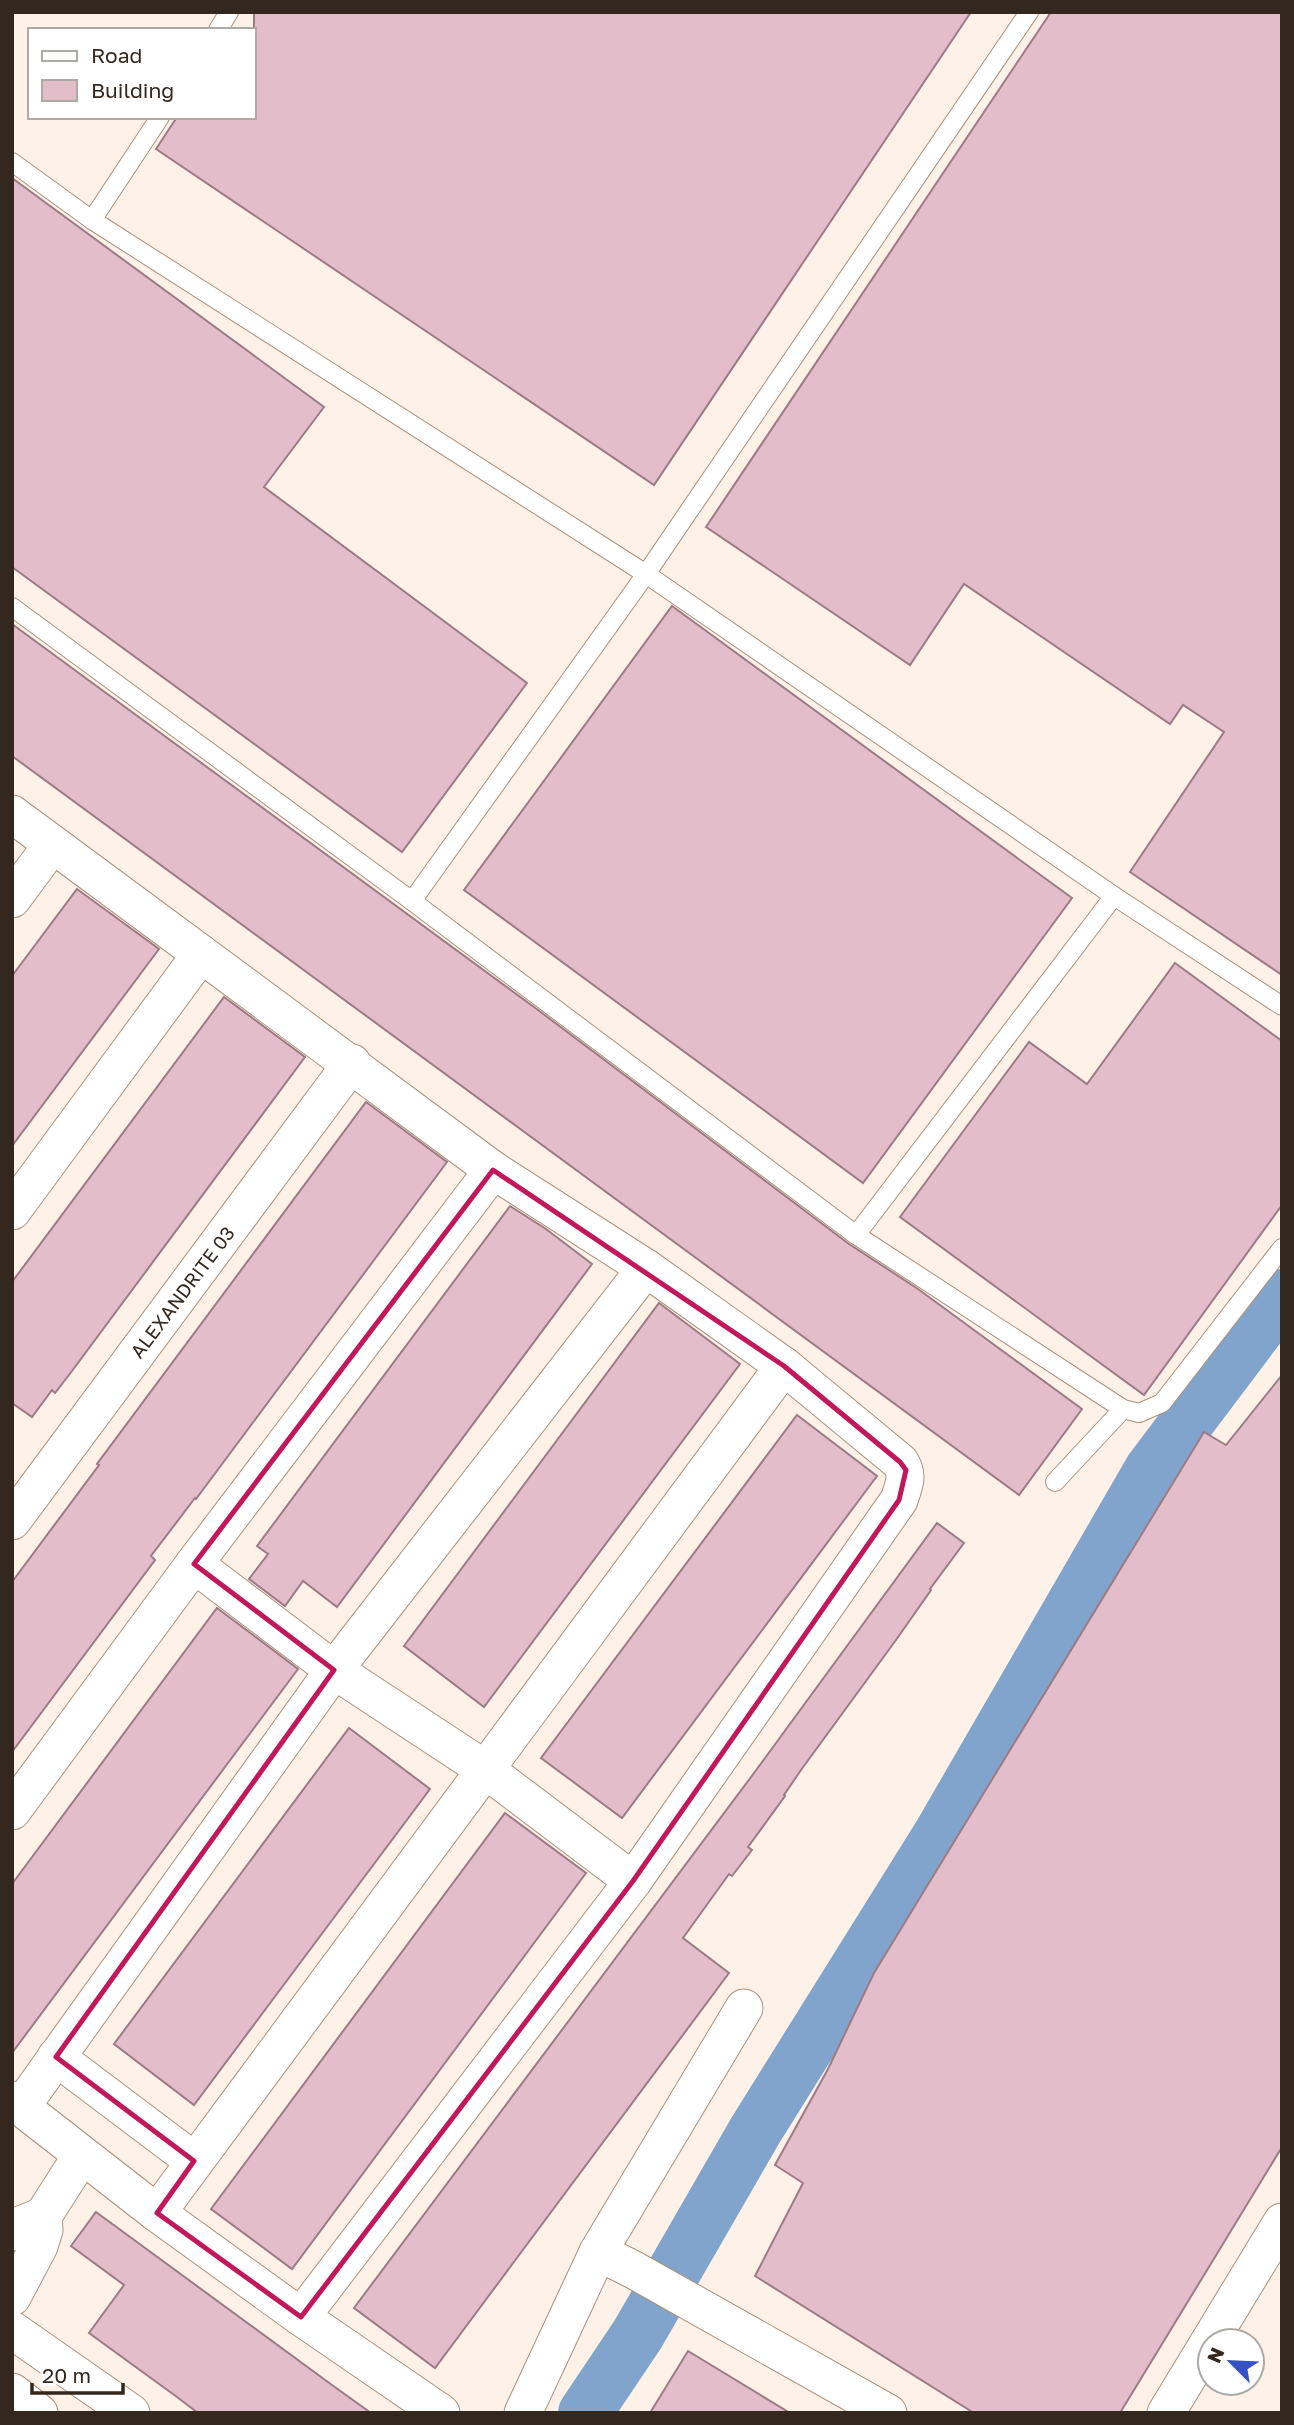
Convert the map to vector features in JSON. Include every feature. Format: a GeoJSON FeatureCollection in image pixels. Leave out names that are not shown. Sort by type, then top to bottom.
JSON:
{"type":"FeatureCollection","features":[{"type":"Feature","properties":{"kind":"street"},"geometry":{"type":"LineString","coordinates":[[12,814],[352,1063],[493,1170],[646,1268],[784,1366],[900,1462],[906,1470],[899,1500],[633,1881],[301,2317]]}},
{"type":"Feature","properties":{"kind":"street"},"geometry":{"type":"LineString","coordinates":[[12,899],[52,845]]}},
{"type":"Feature","properties":{"kind":"street"},"geometry":{"type":"LineString","coordinates":[[12,1212],[201,954]]}},
{"type":"Feature","properties":{"kind":"street","name":"ALEXANDRITE 03"},"geometry":{"type":"LineString","coordinates":[[12,1521],[352,1063]]}},
{"type":"Feature","properties":{"kind":"street"},"geometry":{"type":"LineString","coordinates":[[12,1811],[194,1564],[493,1170]]}},
{"type":"Feature","properties":{"kind":"street"},"geometry":{"type":"LineString","coordinates":[[441,2413],[301,2317],[157,2213],[17,2103],[56,2057],[334,1670],[646,1268]]}},
{"type":"Feature","properties":{"kind":"street"},"geometry":{"type":"LineString","coordinates":[[157,2213],[784,1366]]}},
{"type":"Feature","properties":{"kind":"street"},"geometry":{"type":"LineString","coordinates":[[194,1564],[334,1670],[486,1770],[633,1881]]}},
{"type":"Feature","properties":{"kind":"street"},"geometry":{"type":"LineString","coordinates":[[523,2413],[598,2252],[744,2008]]}},
{"type":"Feature","properties":{"kind":"street"},"geometry":{"type":"LineString","coordinates":[[56,2057],[194,2161]]}},
{"type":"Feature","properties":{"kind":"street"},"geometry":{"type":"LineString","coordinates":[[12,2297],[39,2246],[44,2230],[28,2224],[82,2155]]}},
{"type":"Feature","properties":{"kind":"street"},"geometry":{"type":"LineString","coordinates":[[1166,2413],[1270,2268],[1282,2222]]}},
{"type":"Feature","properties":{"kind":"street"},"geometry":{"type":"LineString","coordinates":[[598,2252],[888,2413]]}},
{"type":"Feature","properties":{"kind":"street"},"geometry":{"type":"LineString","coordinates":[[12,2315],[12,2329],[131,2413]]}},
{"type":"Feature","properties":{"kind":"street"},"geometry":{"type":"LineString","coordinates":[[12,2392],[39,2413]]}},
{"type":"Feature","properties":{"kind":"lane"},"geometry":{"type":"LineString","coordinates":[[219,28],[229,12]]}},
{"type":"Feature","properties":{"kind":"lane"},"geometry":{"type":"LineString","coordinates":[[412,901],[646,574],[1029,12]]}},
{"type":"Feature","properties":{"kind":"lane"},"geometry":{"type":"LineString","coordinates":[[92,220],[159,119]]}},
{"type":"Feature","properties":{"kind":"lane"},"geometry":{"type":"LineString","coordinates":[[12,162],[92,220],[646,574],[1114,896],[1282,1006]]}},
{"type":"Feature","properties":{"kind":"lane"},"geometry":{"type":"LineString","coordinates":[[12,607],[412,901],[856,1235],[1123,1409],[1139,1413],[1162,1403],[1282,1248]]}},
{"type":"Feature","properties":{"kind":"lane"},"geometry":{"type":"LineString","coordinates":[[856,1235],[1114,896]]}},
{"type":"Feature","properties":{"kind":"lane"},"geometry":{"type":"LineString","coordinates":[[1055,1482],[1123,1409]]}},
{"type":"Feature","properties":{"kind":"highlighted area"},"geometry":{"type":"Polygon","coordinates":[[[493,1170],[784,1366],[900,1462],[906,1470],[899,1500],[633,1881],[301,2317],[157,2213],[194,2161],[56,2057],[334,1670],[194,1564],[493,1170]]]}},
{"type":"Feature","properties":{"kind":"building"},"geometry":{"type":"Polygon","coordinates":[[[254,12],[971,12],[654,485],[156,149],[176,119],[256,119],[254,12]]]}},
{"type":"Feature","properties":{"kind":"building"},"geometry":{"type":"Polygon","coordinates":[[[1051,12],[1282,12],[1282,975],[1130,872],[1224,732],[1183,705],[1170,724],[964,584],[910,665],[706,527],[1051,12]]]}},
{"type":"Feature","properties":{"kind":"building"},"geometry":{"type":"Polygon","coordinates":[[[12,178],[324,407],[264,487],[527,683],[402,852],[12,567],[12,178]]]}},
{"type":"Feature","properties":{"kind":"building"},"geometry":{"type":"Polygon","coordinates":[[[672,606],[1072,898],[863,1183],[464,890],[672,606]]]}},
{"type":"Feature","properties":{"kind":"building"},"geometry":{"type":"Polygon","coordinates":[[[12,624],[538,1010],[849,1244],[918,1289],[1082,1409],[1019,1495],[12,756],[12,624]]]}},
{"type":"Feature","properties":{"kind":"building"},"geometry":{"type":"Polygon","coordinates":[[[77,889],[159,949],[12,1146],[12,976],[77,889]]]}},
{"type":"Feature","properties":{"kind":"building"},"geometry":{"type":"Polygon","coordinates":[[[1175,963],[1282,1041],[1282,1205],[1144,1395],[900,1217],[1029,1042],[1087,1084],[1175,963]]]}},
{"type":"Feature","properties":{"kind":"building"},"geometry":{"type":"Polygon","coordinates":[[[224,997],[305,1057],[72,1371],[55,1393],[52,1390],[32,1417],[12,1403],[12,1282],[224,997]]]}},
{"type":"Feature","properties":{"kind":"building"},"geometry":{"type":"Polygon","coordinates":[[[366,1102],[447,1162],[151,1556],[155,1560],[12,1752],[12,1582],[366,1102]]]}},
{"type":"Feature","properties":{"kind":"building"},"geometry":{"type":"Polygon","coordinates":[[[510,1206],[592,1264],[337,1607],[303,1581],[285,1606],[249,1579],[268,1554],[257,1546],[510,1206]]]}},
{"type":"Feature","properties":{"kind":"building"},"geometry":{"type":"Polygon","coordinates":[[[659,1303],[740,1364],[484,1707],[404,1646],[659,1303]]]}},
{"type":"Feature","properties":{"kind":"building"},"geometry":{"type":"Polygon","coordinates":[[[1282,1375],[1282,2147],[1120,2413],[974,2413],[755,2276],[803,2183],[775,2165],[828,2069],[874,1973],[1204,1432],[1226,1445],[1282,1375]]]}},
{"type":"Feature","properties":{"kind":"building"},"geometry":{"type":"Polygon","coordinates":[[[797,1415],[877,1476],[622,1818],[541,1758],[797,1415]]]}},
{"type":"Feature","properties":{"kind":"building"},"geometry":{"type":"Polygon","coordinates":[[[937,1523],[964,1543],[801,1770],[748,1847],[752,1850],[732,1876],[729,1874],[683,1938],[729,1973],[435,2368],[354,2308],[754,1773],[937,1523]]]}},
{"type":"Feature","properties":{"kind":"building"},"geometry":{"type":"Polygon","coordinates":[[[217,1608],[298,1669],[12,2053],[12,1884],[217,1608]]]}},
{"type":"Feature","properties":{"kind":"building"},"geometry":{"type":"Polygon","coordinates":[[[349,1728],[430,1789],[194,2105],[114,2044],[349,1728]]]}},
{"type":"Feature","properties":{"kind":"building"},"geometry":{"type":"Polygon","coordinates":[[[505,1813],[586,1873],[292,2269],[211,2209],[505,1813]]]}},
{"type":"Feature","properties":{"kind":"building"},"geometry":{"type":"Polygon","coordinates":[[[96,2212],[371,2413],[198,2413],[89,2333],[124,2285],[71,2246],[96,2212]]]}},
{"type":"Feature","properties":{"kind":"building"},"geometry":{"type":"Polygon","coordinates":[[[688,2351],[790,2413],[650,2413],[688,2351]]]}},
{"type":"Feature","properties":{"kind":"waterway"},"geometry":{"type":"LineString","coordinates":[[585,2413],[638,2334],[755,2131],[941,1833],[1151,1470],[1282,1296]]}}]}
